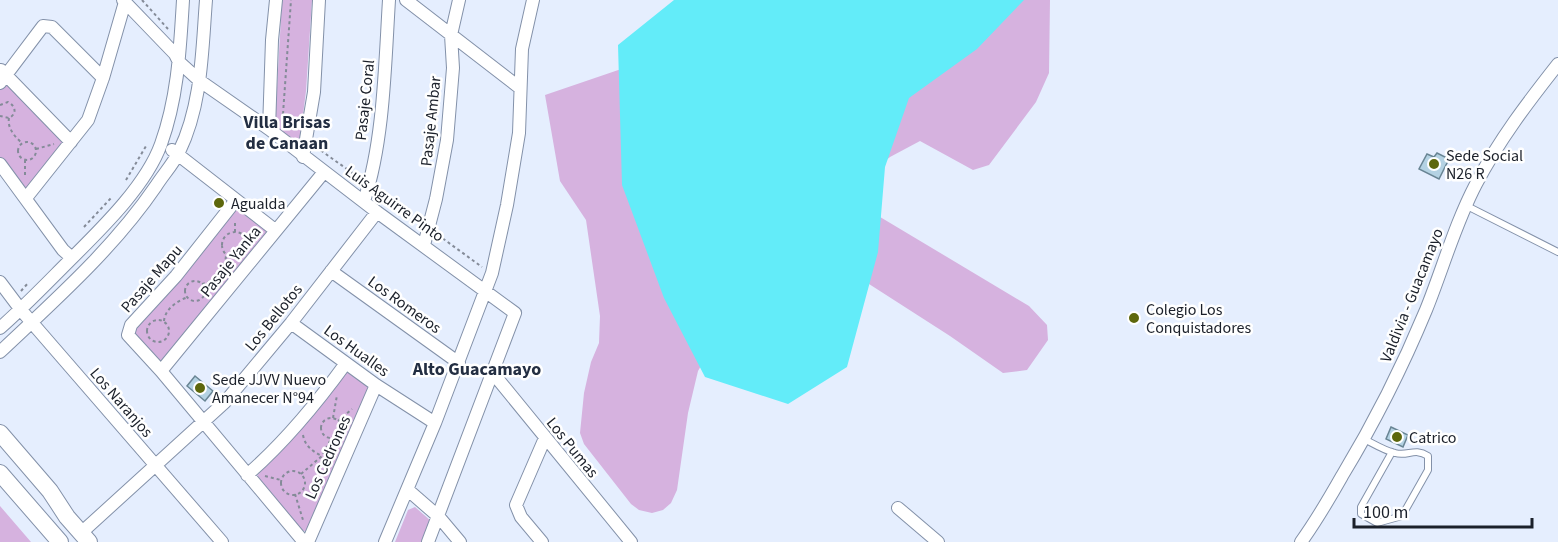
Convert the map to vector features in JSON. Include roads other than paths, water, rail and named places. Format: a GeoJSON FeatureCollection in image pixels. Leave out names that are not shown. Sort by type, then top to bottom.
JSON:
{"type":"FeatureCollection","features":[{"type":"Feature","properties":{"kind":"main road"},"geometry":{"type":"LineString","coordinates":[[0,434],[50,491],[67,517],[85,537]]}},
{"type":"Feature","properties":{"kind":"main road"},"geometry":{"type":"LineString","coordinates":[[0,473],[60,542]]}},
{"type":"Feature","properties":{"kind":"street"},"geometry":{"type":"LineString","coordinates":[[0,328],[21,310],[68,254],[98,233],[151,166],[155,143],[174,102],[183,0]]}},
{"type":"Feature","properties":{"kind":"street"},"geometry":{"type":"LineString","coordinates":[[0,352],[97,259],[139,211],[178,153],[200,81],[206,0]]}},
{"type":"Feature","properties":{"kind":"street"},"geometry":{"type":"LineString","coordinates":[[269,129],[272,40],[276,0]]}},
{"type":"Feature","properties":{"kind":"street"},"geometry":{"type":"LineString","coordinates":[[303,157],[314,92],[319,0]]}},
{"type":"Feature","properties":{"kind":"street","name":"Pasaje Coral"},"geometry":{"type":"LineString","coordinates":[[364,201],[375,163],[385,71],[389,0]]}},
{"type":"Feature","properties":{"kind":"street"},"geometry":{"type":"LineString","coordinates":[[406,0],[520,88]]}},
{"type":"Feature","properties":{"kind":"street","name":"Pasaje Ambar"},"geometry":{"type":"LineString","coordinates":[[424,245],[447,140],[453,68],[451,35],[459,0]]}},
{"type":"Feature","properties":{"kind":"street"},"geometry":{"type":"LineString","coordinates":[[385,542],[459,363],[492,273],[507,205],[519,133],[522,49],[533,0]]}},
{"type":"Feature","properties":{"kind":"street"},"geometry":{"type":"LineString","coordinates":[[26,198],[88,120],[104,78],[124,1]]}},
{"type":"Feature","properties":{"kind":"street","name":"Luis Aguirre Pinto"},"geometry":{"type":"LineString","coordinates":[[124,1],[200,81],[269,129],[303,157],[515,313],[492,372]]}},
{"type":"Feature","properties":{"kind":"street"},"geometry":{"type":"LineString","coordinates":[[71,142],[2,76],[43,26],[52,27],[104,78]]}},
{"type":"Feature","properties":{"kind":"street","name":"Valdivia - Guacamayo"},"geometry":{"type":"LineString","coordinates":[[1301,542],[1364,439],[1408,351],[1465,205],[1494,151],[1517,116],[1558,64]]}},
{"type":"Feature","properties":{"kind":"street"},"geometry":{"type":"LineString","coordinates":[[155,143],[178,153],[275,230]]}},
{"type":"Feature","properties":{"kind":"street"},"geometry":{"type":"LineString","coordinates":[[0,164],[68,254]]}},
{"type":"Feature","properties":{"kind":"street","name":"Pasaje Yanka"},"geometry":{"type":"LineString","coordinates":[[161,371],[324,172]]}},
{"type":"Feature","properties":{"kind":"street","name":"Pasaje Mapu"},"geometry":{"type":"LineString","coordinates":[[236,200],[176,276],[131,326],[129,335],[247,475],[307,541]]}},
{"type":"Feature","properties":{"kind":"street","name":"Los Bellotos"},"geometry":{"type":"LineString","coordinates":[[85,537],[225,402],[291,323],[377,212]]}},
{"type":"Feature","properties":{"kind":"street","name":"Los Romeros"},"geometry":{"type":"LineString","coordinates":[[331,271],[459,363]]}},
{"type":"Feature","properties":{"kind":"street","name":"Los Naranjos"},"geometry":{"type":"LineString","coordinates":[[0,282],[21,310],[222,542]]}},
{"type":"Feature","properties":{"kind":"street","name":"Los Hualles"},"geometry":{"type":"LineString","coordinates":[[291,323],[376,385],[435,423]]}},
{"type":"Feature","properties":{"kind":"street"},"geometry":{"type":"LineString","coordinates":[[247,475],[269,456],[301,420],[346,363]]}},
{"type":"Feature","properties":{"kind":"street"},"geometry":{"type":"LineString","coordinates":[[428,542],[492,372]]}},
{"type":"Feature","properties":{"kind":"street","name":"Los Pumas"},"geometry":{"type":"LineString","coordinates":[[492,372],[631,542]]}},
{"type":"Feature","properties":{"kind":"street","name":"Los Cedrones"},"geometry":{"type":"LineString","coordinates":[[307,541],[376,385]]}},
{"type":"Feature","properties":{"kind":"street"},"geometry":{"type":"LineString","coordinates":[[542,542],[521,518],[516,505],[545,438]]}},
{"type":"Feature","properties":{"kind":"street"},"geometry":{"type":"LineString","coordinates":[[408,490],[439,517],[460,542]]}},
{"type":"Feature","properties":{"kind":"street"},"geometry":{"type":"LineString","coordinates":[[898,508],[938,542]]}},
{"type":"Feature","properties":{"kind":"lane"},"geometry":{"type":"LineString","coordinates":[[1465,205],[1558,252]]}},
{"type":"Feature","properties":{"kind":"lane"},"geometry":{"type":"LineString","coordinates":[[1364,439],[1392,452],[1396,454],[1420,451],[1428,456],[1428,470],[1402,516],[1377,523],[1361,514],[1361,507],[1392,452]]}},
{"type":"Feature","properties":{"kind":"water"},"geometry":{"type":"Polygon","coordinates":[[[674,0],[1024,0],[977,49],[909,98],[885,167],[878,252],[847,367],[788,404],[705,377],[664,298],[622,185],[618,45],[674,0]]]}},
{"type":"Feature","properties":{"kind":"place","name":"Sede Social N26 R"},"geometry":{"type":"Point","coordinates":[1434,164]}},
{"type":"Feature","properties":{"kind":"place","name":"Agualda"},"geometry":{"type":"Point","coordinates":[219,203]}},
{"type":"Feature","properties":{"kind":"place","name":"Colegio Los Conquistadores"},"geometry":{"type":"Point","coordinates":[1134,318]}},
{"type":"Feature","properties":{"kind":"place","name":"Sede JJVV Nuevo Amanecer N°94"},"geometry":{"type":"Point","coordinates":[200,388]}},
{"type":"Feature","properties":{"kind":"place","name":"Catrico"},"geometry":{"type":"Point","coordinates":[1397,437]}},
{"type":"Feature","properties":{"kind":"district","name":"Villa Brisas de Canaan"},"geometry":{"type":"Point","coordinates":[287,132]}},
{"type":"Feature","properties":{"kind":"district","name":"Alto Guacamayo"},"geometry":{"type":"Point","coordinates":[477,369]}}]}
